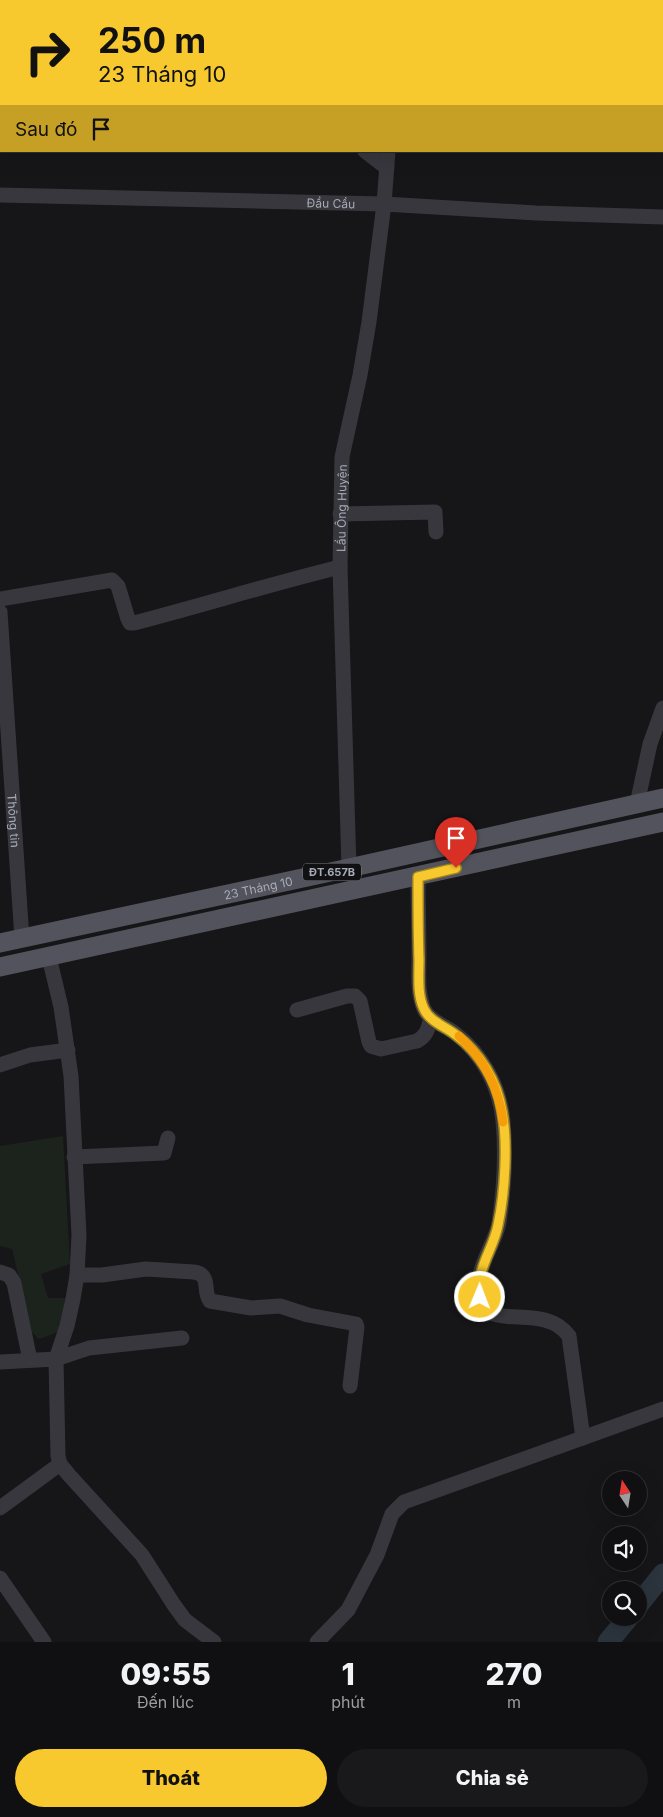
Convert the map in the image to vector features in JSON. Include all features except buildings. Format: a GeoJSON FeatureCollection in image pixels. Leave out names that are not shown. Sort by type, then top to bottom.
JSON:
{"type":"FeatureCollection","features":[{"type":"Feature","properties":{"kind":"main road","name":"23 Tháng 10"},"geometry":{"type":"LineString","coordinates":[[0,943],[663,798]]}},
{"type":"Feature","properties":{"kind":"main road","name":"23 Tháng 10"},"geometry":{"type":"LineString","coordinates":[[0,967],[663,822]]}},
{"type":"Feature","properties":{"kind":"main road"},"geometry":{"type":"LineString","coordinates":[[22,939],[26,962]]}},
{"type":"Feature","properties":{"kind":"street"},"geometry":{"type":"LineString","coordinates":[[366,152],[387,168]]}},
{"type":"Feature","properties":{"kind":"street","name":"Lầu Ông Huyện"},"geometry":{"type":"LineString","coordinates":[[349,868],[340,514],[344,444],[360,376],[366,340],[384,204],[388,152]]}},
{"type":"Feature","properties":{"kind":"street","name":"Đầu Cầu"},"geometry":{"type":"LineString","coordinates":[[0,195],[384,204],[536,213],[663,216]]}},
{"type":"Feature","properties":{"kind":"street"},"geometry":{"type":"LineString","coordinates":[[340,514],[435,512],[436,532]]}},
{"type":"Feature","properties":{"kind":"street"},"geometry":{"type":"LineString","coordinates":[[0,599],[112,580],[118,586],[128,620],[130,623],[134,623],[210,604],[280,582],[340,567]]}},
{"type":"Feature","properties":{"kind":"street","name":"Thông tin"},"geometry":{"type":"LineString","coordinates":[[0,612],[5,762],[22,939]]}},
{"type":"Feature","properties":{"kind":"street"},"geometry":{"type":"LineString","coordinates":[[637,804],[650,744],[663,708]]}},
{"type":"Feature","properties":{"kind":"street"},"geometry":{"type":"LineString","coordinates":[[418,877],[420,990],[423,1007],[431,1018],[457,1035],[478,1056],[494,1082],[502,1111],[505,1146],[501,1204],[495,1236],[481,1270],[479,1281],[480,1297],[484,1306],[493,1313],[551,1321],[564,1330],[568,1336],[583,1438]]}},
{"type":"Feature","properties":{"kind":"street"},"geometry":{"type":"LineString","coordinates":[[49,957],[61,1008],[68,1050],[72,1089],[79,1235],[77,1275],[67,1326],[56,1359],[57,1447],[60,1464],[142,1555],[185,1620],[214,1642]]}},
{"type":"Feature","properties":{"kind":"street"},"geometry":{"type":"LineString","coordinates":[[297,1010],[347,996],[354,996],[360,1001],[369,1042],[374,1048],[381,1049],[417,1042],[422,1039],[427,1033],[431,1018]]}},
{"type":"Feature","properties":{"kind":"street"},"geometry":{"type":"LineString","coordinates":[[0,1065],[30,1055],[68,1050]]}},
{"type":"Feature","properties":{"kind":"street"},"geometry":{"type":"LineString","coordinates":[[74,1157],[164,1153],[168,1138]]}},
{"type":"Feature","properties":{"kind":"street"},"geometry":{"type":"LineString","coordinates":[[77,1275],[102,1275],[146,1269],[194,1272],[204,1276],[207,1296],[210,1301],[251,1308],[280,1306],[308,1315],[356,1324],[350,1386]]}},
{"type":"Feature","properties":{"kind":"street"},"geometry":{"type":"LineString","coordinates":[[0,1272],[9,1275],[14,1283],[30,1360]]}},
{"type":"Feature","properties":{"kind":"street"},"geometry":{"type":"LineString","coordinates":[[0,1362],[56,1359],[89,1348],[182,1338]]}},
{"type":"Feature","properties":{"kind":"street"},"geometry":{"type":"LineString","coordinates":[[317,1642],[348,1610],[377,1555],[392,1514],[404,1502],[663,1409]]}},
{"type":"Feature","properties":{"kind":"street"},"geometry":{"type":"LineString","coordinates":[[0,1508],[60,1464]]}},
{"type":"Feature","properties":{"kind":"street"},"geometry":{"type":"LineString","coordinates":[[0,1578],[44,1642]]}},
{"type":"Feature","properties":{"kind":"shaded area"},"geometry":{"type":"Polygon","coordinates":[[[63,1136],[70,1264],[41,1274],[48,1298],[65,1298],[61,1331],[39,1339],[32,1332],[12,1249],[0,1246],[0,1146],[63,1136]]]}},
{"type":"Feature","properties":{"kind":"waterway"},"geometry":{"type":"LineString","coordinates":[[647,1594],[663,1574]]}},
{"type":"Feature","properties":{"kind":"waterway"},"geometry":{"type":"LineString","coordinates":[[608,1642],[621,1626]]}},
{"type":"Feature","properties":{"kind":"slow traffic"},"geometry":{"type":"LineString","coordinates":[[459,1036],[478,1056],[494,1082],[498,1092],[503,1122]]}},
{"type":"Feature","properties":{"kind":"route"},"geometry":{"type":"LineString","coordinates":[[456,868],[418,877],[419,974],[424,1010],[431,1018],[457,1035],[478,1056],[494,1082],[502,1111],[505,1146],[501,1204],[495,1236],[481,1270],[479,1281],[480,1297]]}}]}
